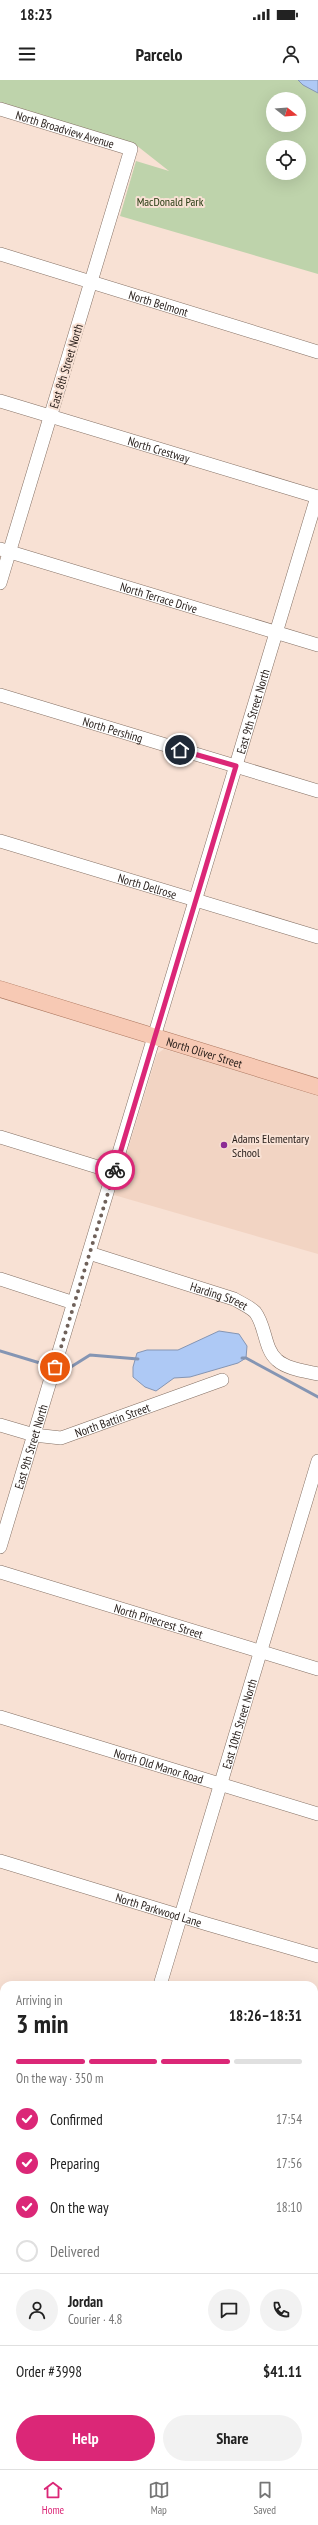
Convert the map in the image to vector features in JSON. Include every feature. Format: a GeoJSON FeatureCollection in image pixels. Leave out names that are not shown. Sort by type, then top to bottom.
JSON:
{"type":"FeatureCollection","features":[{"type":"Feature","properties":{"kind":"main road","name":"North Oliver Street"},"geometry":{"type":"LineString","coordinates":[[0,989],[318,1087]]}},
{"type":"Feature","properties":{"kind":"street","name":"North Broadview Avenue"},"geometry":{"type":"LineString","coordinates":[[0,109],[130,149]]}},
{"type":"Feature","properties":{"kind":"street","name":"East 8th Street North"},"geometry":{"type":"LineString","coordinates":[[0,583],[5,550],[51,416],[92,282],[130,149]]}},
{"type":"Feature","properties":{"kind":"street","name":"North Belmont"},"geometry":{"type":"LineString","coordinates":[[0,254],[318,352]]}},
{"type":"Feature","properties":{"kind":"street","name":"North Crestway"},"geometry":{"type":"LineString","coordinates":[[0,401],[317,497]]}},
{"type":"Feature","properties":{"kind":"street","name":"East 9th Street North"},"geometry":{"type":"LineString","coordinates":[[0,1547],[317,497]]}},
{"type":"Feature","properties":{"kind":"street","name":"North Terrace Drive"},"geometry":{"type":"LineString","coordinates":[[5,550],[318,645]]}},
{"type":"Feature","properties":{"kind":"street","name":"North Pershing"},"geometry":{"type":"LineString","coordinates":[[0,695],[318,791]]}},
{"type":"Feature","properties":{"kind":"street","name":"North Dellrose"},"geometry":{"type":"LineString","coordinates":[[0,840],[318,937]]}},
{"type":"Feature","properties":{"kind":"street"},"geometry":{"type":"LineString","coordinates":[[0,1137],[114,1172]]}},
{"type":"Feature","properties":{"kind":"street","name":"Harding Street"},"geometry":{"type":"LineString","coordinates":[[90,1253],[234,1298],[254,1311],[264,1327],[269,1346],[276,1360],[284,1365],[318,1374]]}},
{"type":"Feature","properties":{"kind":"street"},"geometry":{"type":"LineString","coordinates":[[0,1279],[74,1303]]}},
{"type":"Feature","properties":{"kind":"street","name":"North Battin Street"},"geometry":{"type":"LineString","coordinates":[[0,1425],[34,1435],[61,1438],[222,1380]]}},
{"type":"Feature","properties":{"kind":"street","name":"East 10th Street North"},"geometry":{"type":"LineString","coordinates":[[161,1981],[318,1462]]}},
{"type":"Feature","properties":{"kind":"street","name":"North Pinecrest Street"},"geometry":{"type":"LineString","coordinates":[[0,1572],[318,1670]]}},
{"type":"Feature","properties":{"kind":"street","name":"North Old Manor Road"},"geometry":{"type":"LineString","coordinates":[[0,1717],[318,1814]]}},
{"type":"Feature","properties":{"kind":"street","name":"North Parkwood Lane"},"geometry":{"type":"LineString","coordinates":[[0,1861],[318,1956]]}},
{"type":"Feature","properties":{"kind":"shaded area","name":"Adams Elementary School"},"geometry":{"type":"Polygon","coordinates":[[[164,1049],[318,1095],[318,1254],[114,1195],[157,1054],[164,1049]]]}},
{"type":"Feature","properties":{"kind":"green space","name":"MacDonald Park"},"geometry":{"type":"Polygon","coordinates":[[[0,80],[318,80],[318,274],[120,216],[136,161],[169,171],[136,145],[0,102],[0,80]]]}},
{"type":"Feature","properties":{"kind":"water"},"geometry":{"type":"Polygon","coordinates":[[[298,80],[318,80],[318,93],[303,85],[298,80]]]}},
{"type":"Feature","properties":{"kind":"water"},"geometry":{"type":"Polygon","coordinates":[[[219,1331],[239,1334],[247,1346],[246,1358],[238,1363],[190,1377],[174,1378],[156,1391],[145,1387],[133,1377],[133,1367],[137,1353],[147,1350],[178,1350],[219,1331]]]}},
{"type":"Feature","properties":{"kind":"waterway"},"geometry":{"type":"LineString","coordinates":[[0,1351],[40,1363]]}},
{"type":"Feature","properties":{"kind":"waterway"},"geometry":{"type":"LineString","coordinates":[[66,1370],[90,1355],[138,1359]]}},
{"type":"Feature","properties":{"kind":"waterway"},"geometry":{"type":"LineString","coordinates":[[242,1358],[246,1358],[318,1397]]}},
{"type":"Feature","properties":{"kind":"way so far"},"geometry":{"type":"LineString","coordinates":[[55,1367],[115,1170]]}},
{"type":"Feature","properties":{"kind":"place","name":"Adams Elementary School"},"geometry":{"type":"Point","coordinates":[224,1145]}},
{"type":"Feature","properties":{"kind":"route"},"geometry":{"type":"LineString","coordinates":[[115,1170],[236,766],[180,750]]}}]}
